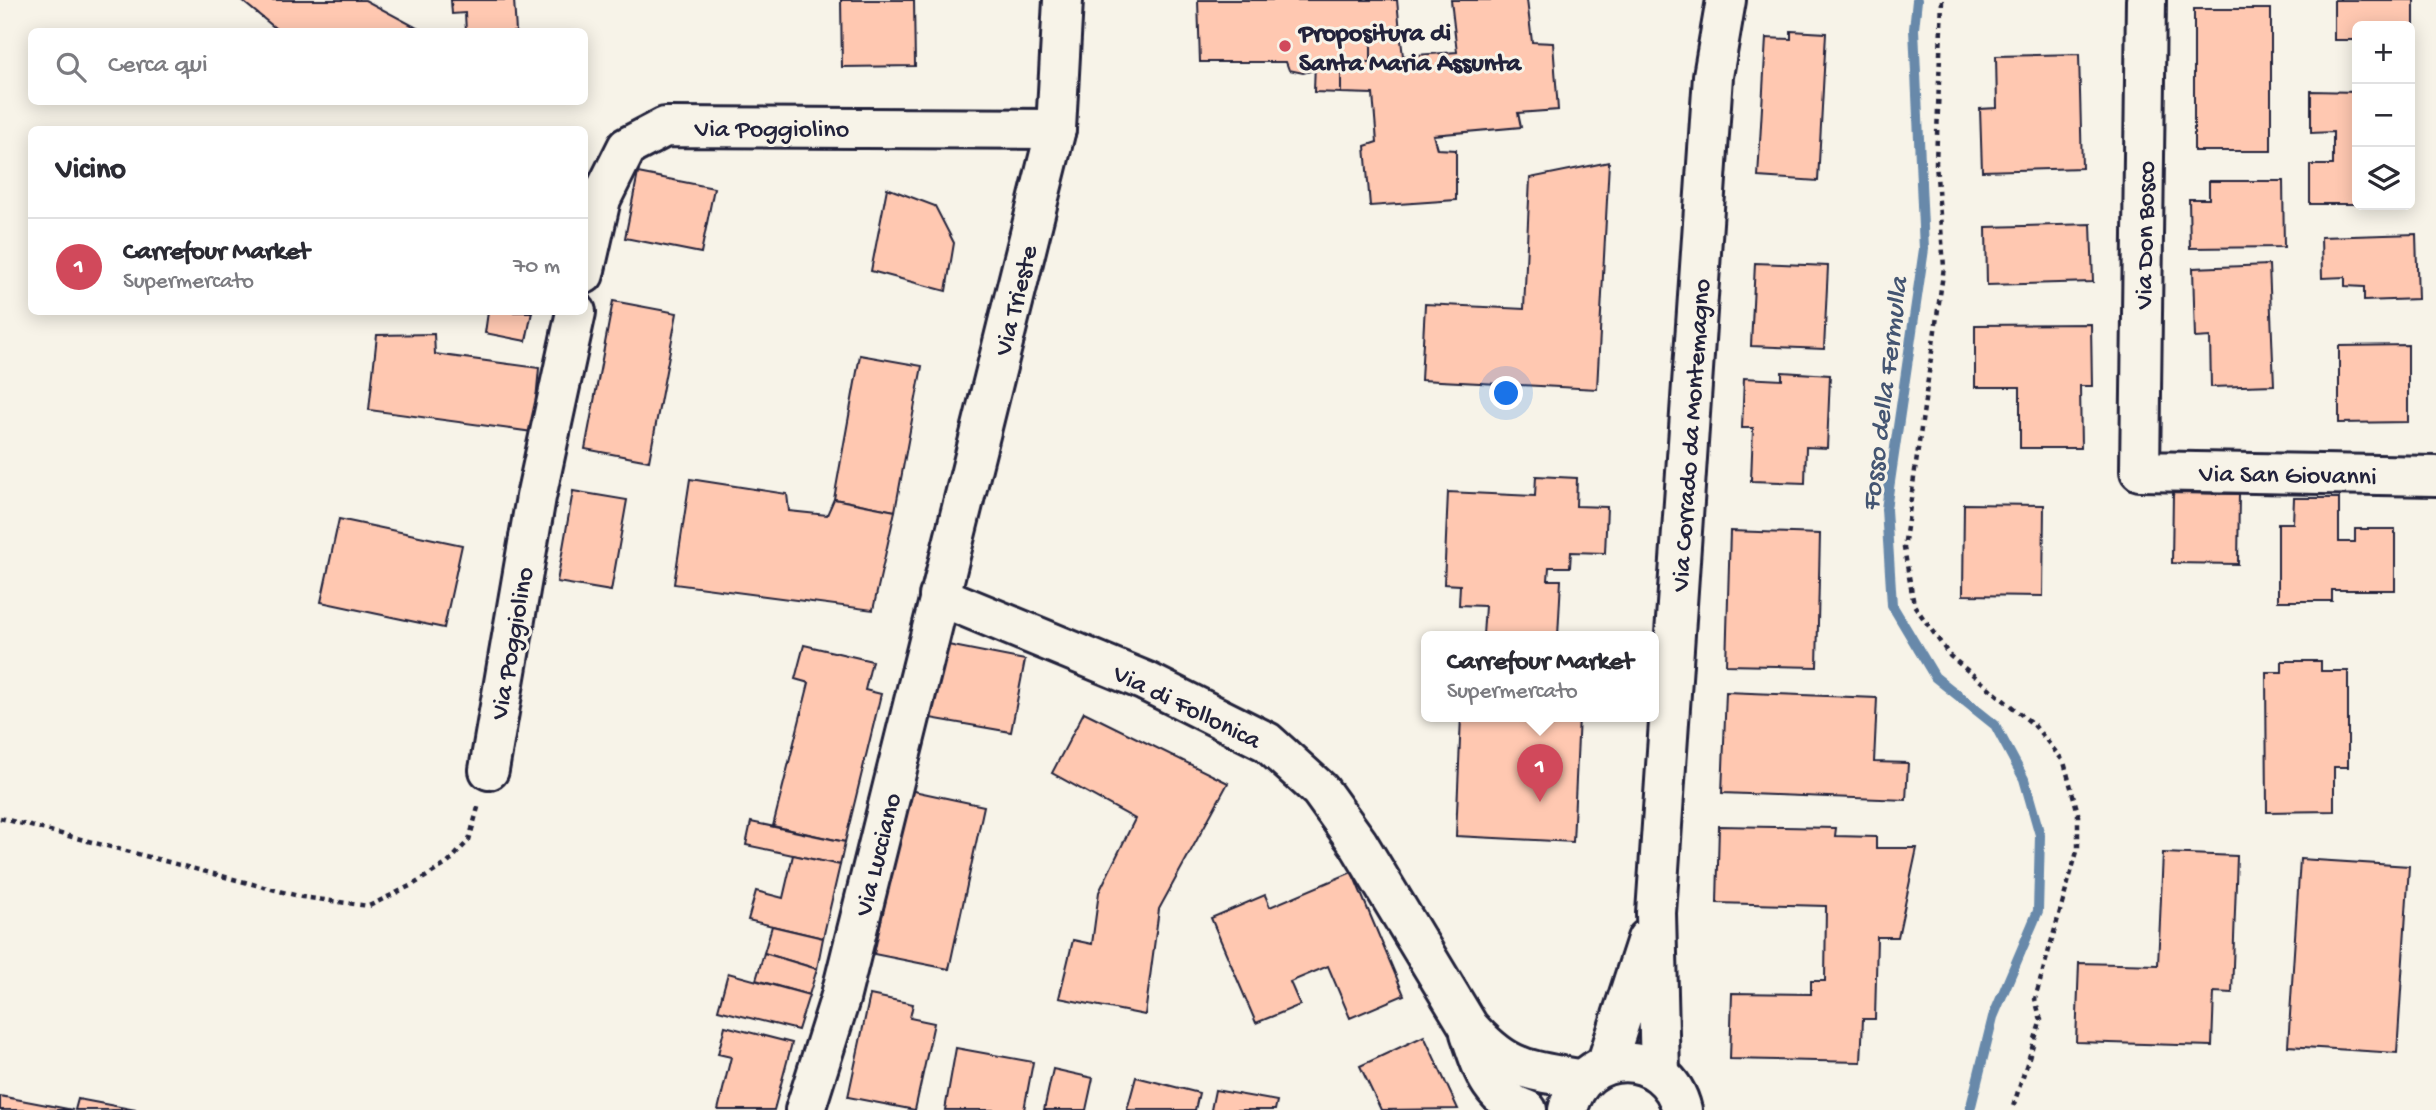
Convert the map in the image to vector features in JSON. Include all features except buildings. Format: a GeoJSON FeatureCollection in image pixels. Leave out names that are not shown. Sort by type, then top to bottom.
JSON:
{"type":"FeatureCollection","features":[{"type":"Feature","properties":{"kind":"street","name":"Via Trieste"},"geometry":{"type":"LineString","coordinates":[[939,596],[1056,129],[1063,0]]}},
{"type":"Feature","properties":{"kind":"street","name":"Via Corrado da Montemagno"},"geometry":{"type":"LineString","coordinates":[[1682,1098],[1656,914],[1713,76],[1726,0]]}},
{"type":"Feature","properties":{"kind":"street","name":"Via Don Bosco"},"geometry":{"type":"LineString","coordinates":[[2140,471],[2146,0]]}},
{"type":"Feature","properties":{"kind":"street","name":"Via Poggiolino"},"geometry":{"type":"LineString","coordinates":[[588,256],[601,199],[627,148],[665,127],[1056,129]]}},
{"type":"Feature","properties":{"kind":"street","name":"Via Poggiolino"},"geometry":{"type":"LineString","coordinates":[[489,769],[536,497],[575,315]]}},
{"type":"Feature","properties":{"kind":"street","name":"Via San Giovanni"},"geometry":{"type":"LineString","coordinates":[[2140,471],[2436,476]]}},
{"type":"Feature","properties":{"kind":"street","name":"Via di Follonica"},"geometry":{"type":"LineString","coordinates":[[939,596],[1145,681],[1267,742],[1320,790],[1358,843],[1469,1027],[1488,1082],[1506,1100],[1527,1110]]}},
{"type":"Feature","properties":{"kind":"street","name":"Via Lucciano"},"geometry":{"type":"LineString","coordinates":[[805,1110],[840,999],[939,596]]}},
{"type":"Feature","properties":{"kind":"street","name":"Via Corrado da Montemagno"},"geometry":{"type":"LineString","coordinates":[[1586,1085],[1656,914]]}},
{"type":"Feature","properties":{"kind":"street","name":"Via di Follonica"},"geometry":{"type":"LineString","coordinates":[[1469,1027],[1506,1062],[1586,1085],[1634,1063],[1682,1098]]}},
{"type":"Feature","properties":{"kind":"path"},"geometry":{"type":"LineString","coordinates":[[1942,0],[1937,163],[1944,267],[1905,548],[1914,605],[1950,656],[2034,726],[2064,762],[2078,813],[2078,848],[2035,999],[2041,1020],[2012,1110]]}},
{"type":"Feature","properties":{"kind":"path"},"geometry":{"type":"LineString","coordinates":[[0,818],[302,897],[369,906],[414,884],[448,863],[469,840],[489,769]]}},
{"type":"Feature","properties":{"kind":"waterway","name":"Fosso della Fermulla"},"geometry":{"type":"LineString","coordinates":[[1917,0],[1914,29],[1924,249],[1886,509],[1892,605],[1935,677],[1995,725],[2024,779],[2040,835],[2038,911],[1993,1017],[1970,1110]]}},
{"type":"Feature","properties":{"kind":"place","name":"Propositura di Santa Maria Assunta"},"geometry":{"type":"Point","coordinates":[1285,46]}},
{"type":"Feature","properties":{"kind":"place","name":"Carrefour Market"},"geometry":{"type":"Point","coordinates":[1540,802]}}]}
